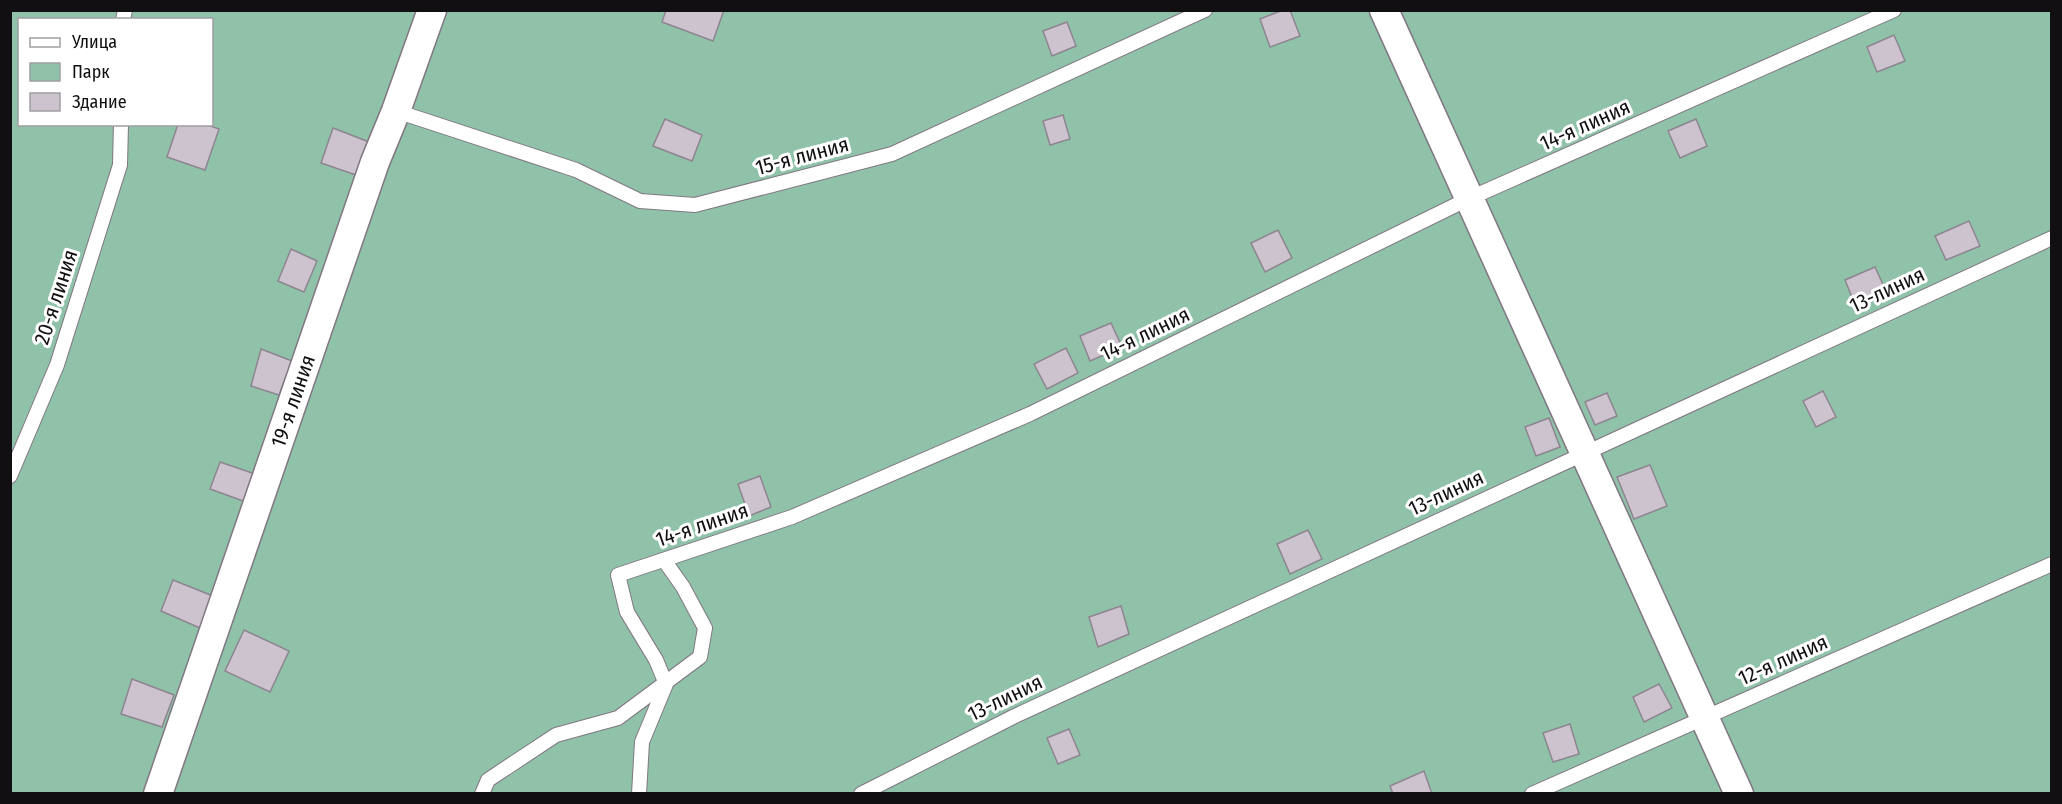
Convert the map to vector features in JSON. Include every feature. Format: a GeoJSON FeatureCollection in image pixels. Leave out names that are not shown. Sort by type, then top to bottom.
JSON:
{"type":"FeatureCollection","features":[{"type":"Feature","properties":{"kind":"street","name":"19-я линия"},"geometry":{"type":"LineString","coordinates":[[158,794],[375,162],[432,10]]}},
{"type":"Feature","properties":{"kind":"street"},"geometry":{"type":"LineString","coordinates":[[1384,10],[1739,794]]}},
{"type":"Feature","properties":{"kind":"lane","name":"15-я линия"},"geometry":{"type":"LineString","coordinates":[[396,111],[576,170],[640,201],[695,206],[892,154],[1205,10]]}},
{"type":"Feature","properties":{"kind":"lane","name":"14-я линия"},"geometry":{"type":"LineString","coordinates":[[666,684],[657,660],[627,612],[618,575],[792,517],[1030,414],[1468,199],[1894,10]]}},
{"type":"Feature","properties":{"kind":"lane","name":"20-я линия"},"geometry":{"type":"LineString","coordinates":[[10,476],[57,365],[120,165],[121,126]]}},
{"type":"Feature","properties":{"kind":"lane","name":"13-линия"},"geometry":{"type":"LineString","coordinates":[[861,794],[1026,711],[1583,452],[2052,238]]}},
{"type":"Feature","properties":{"kind":"lane"},"geometry":{"type":"LineString","coordinates":[[482,794],[488,780],[556,735],[618,718],[700,657],[705,628],[683,587],[664,560]]}},
{"type":"Feature","properties":{"kind":"lane","name":"12-я линия"},"geometry":{"type":"LineString","coordinates":[[1532,794],[2052,564]]}},
{"type":"Feature","properties":{"kind":"lane"},"geometry":{"type":"LineString","coordinates":[[639,794],[642,742],[666,684]]}},
{"type":"Feature","properties":{"kind":"green space"},"geometry":{"type":"Polygon","coordinates":[[[11,11],[2051,11],[2051,793],[11,793],[11,11]]]}},
{"type":"Feature","properties":{"kind":"building"},"geometry":{"type":"Polygon","coordinates":[[[666,10],[724,10],[713,41],[662,22],[666,10]]]}},
{"type":"Feature","properties":{"kind":"building"},"geometry":{"type":"Polygon","coordinates":[[[1283,10],[1290,10],[1300,36],[1270,47],[1260,19],[1283,10]]]}},
{"type":"Feature","properties":{"kind":"building"},"geometry":{"type":"Polygon","coordinates":[[[1067,22],[1076,46],[1052,56],[1043,31],[1067,22]]]}},
{"type":"Feature","properties":{"kind":"building"},"geometry":{"type":"Polygon","coordinates":[[[1894,35],[1905,61],[1877,72],[1867,47],[1894,35]]]}},
{"type":"Feature","properties":{"kind":"building"},"geometry":{"type":"Polygon","coordinates":[[[1063,115],[1070,139],[1050,145],[1043,121],[1063,115]]]}},
{"type":"Feature","properties":{"kind":"building"},"geometry":{"type":"Polygon","coordinates":[[[665,119],[702,135],[692,161],[653,146],[665,119]]]}},
{"type":"Feature","properties":{"kind":"building"},"geometry":{"type":"Polygon","coordinates":[[[1696,119],[1707,146],[1680,158],[1668,131],[1696,119]]]}},
{"type":"Feature","properties":{"kind":"building"},"geometry":{"type":"Polygon","coordinates":[[[177,126],[211,126],[219,129],[205,170],[167,157],[177,126]]]}},
{"type":"Feature","properties":{"kind":"building"},"geometry":{"type":"Polygon","coordinates":[[[333,128],[369,142],[356,175],[321,163],[333,128]]]}},
{"type":"Feature","properties":{"kind":"building"},"geometry":{"type":"Polygon","coordinates":[[[1969,221],[1980,246],[1946,260],[1935,236],[1969,221]]]}},
{"type":"Feature","properties":{"kind":"building"},"geometry":{"type":"Polygon","coordinates":[[[1278,230],[1292,258],[1265,272],[1251,243],[1278,230]]]}},
{"type":"Feature","properties":{"kind":"building"},"geometry":{"type":"Polygon","coordinates":[[[291,249],[317,261],[304,292],[278,281],[291,249]]]}},
{"type":"Feature","properties":{"kind":"building"},"geometry":{"type":"Polygon","coordinates":[[[1875,267],[1885,289],[1854,302],[1845,280],[1875,267]]]}},
{"type":"Feature","properties":{"kind":"building"},"geometry":{"type":"Polygon","coordinates":[[[1111,323],[1122,347],[1090,361],[1080,336],[1111,323]]]}},
{"type":"Feature","properties":{"kind":"building"},"geometry":{"type":"Polygon","coordinates":[[[1066,348],[1078,373],[1047,389],[1034,364],[1066,348]]]}},
{"type":"Feature","properties":{"kind":"building"},"geometry":{"type":"Polygon","coordinates":[[[261,349],[292,361],[279,395],[251,386],[261,349]]]}},
{"type":"Feature","properties":{"kind":"building"},"geometry":{"type":"Polygon","coordinates":[[[1823,391],[1836,417],[1816,427],[1803,401],[1823,391]]]}},
{"type":"Feature","properties":{"kind":"building"},"geometry":{"type":"Polygon","coordinates":[[[1607,393],[1617,416],[1595,425],[1585,402],[1607,393]]]}},
{"type":"Feature","properties":{"kind":"building"},"geometry":{"type":"Polygon","coordinates":[[[1549,418],[1560,447],[1536,456],[1525,427],[1549,418]]]}},
{"type":"Feature","properties":{"kind":"building"},"geometry":{"type":"Polygon","coordinates":[[[220,462],[255,474],[246,502],[210,489],[220,462]]]}},
{"type":"Feature","properties":{"kind":"building"},"geometry":{"type":"Polygon","coordinates":[[[1650,465],[1667,506],[1634,519],[1617,477],[1650,465]]]}},
{"type":"Feature","properties":{"kind":"building"},"geometry":{"type":"Polygon","coordinates":[[[760,476],[771,507],[749,516],[738,484],[760,476]]]}},
{"type":"Feature","properties":{"kind":"building"},"geometry":{"type":"Polygon","coordinates":[[[1308,530],[1322,559],[1290,574],[1277,544],[1308,530]]]}},
{"type":"Feature","properties":{"kind":"building"},"geometry":{"type":"Polygon","coordinates":[[[173,580],[213,596],[200,628],[161,611],[173,580]]]}},
{"type":"Feature","properties":{"kind":"building"},"geometry":{"type":"Polygon","coordinates":[[[1121,606],[1129,634],[1098,647],[1089,617],[1121,606]]]}},
{"type":"Feature","properties":{"kind":"building"},"geometry":{"type":"Polygon","coordinates":[[[244,630],[289,651],[270,692],[225,671],[244,630]]]}},
{"type":"Feature","properties":{"kind":"building"},"geometry":{"type":"Polygon","coordinates":[[[132,679],[174,695],[162,727],[121,714],[132,679]]]}},
{"type":"Feature","properties":{"kind":"building"},"geometry":{"type":"Polygon","coordinates":[[[1659,684],[1672,708],[1644,722],[1633,697],[1659,684]]]}},
{"type":"Feature","properties":{"kind":"building"},"geometry":{"type":"Polygon","coordinates":[[[1570,724],[1579,754],[1553,762],[1543,733],[1570,724]]]}},
{"type":"Feature","properties":{"kind":"building"},"geometry":{"type":"Polygon","coordinates":[[[1069,729],[1080,755],[1058,764],[1047,738],[1069,729]]]}},
{"type":"Feature","properties":{"kind":"building"},"geometry":{"type":"Polygon","coordinates":[[[1424,771],[1432,794],[1393,794],[1390,786],[1424,771]]]}}]}
